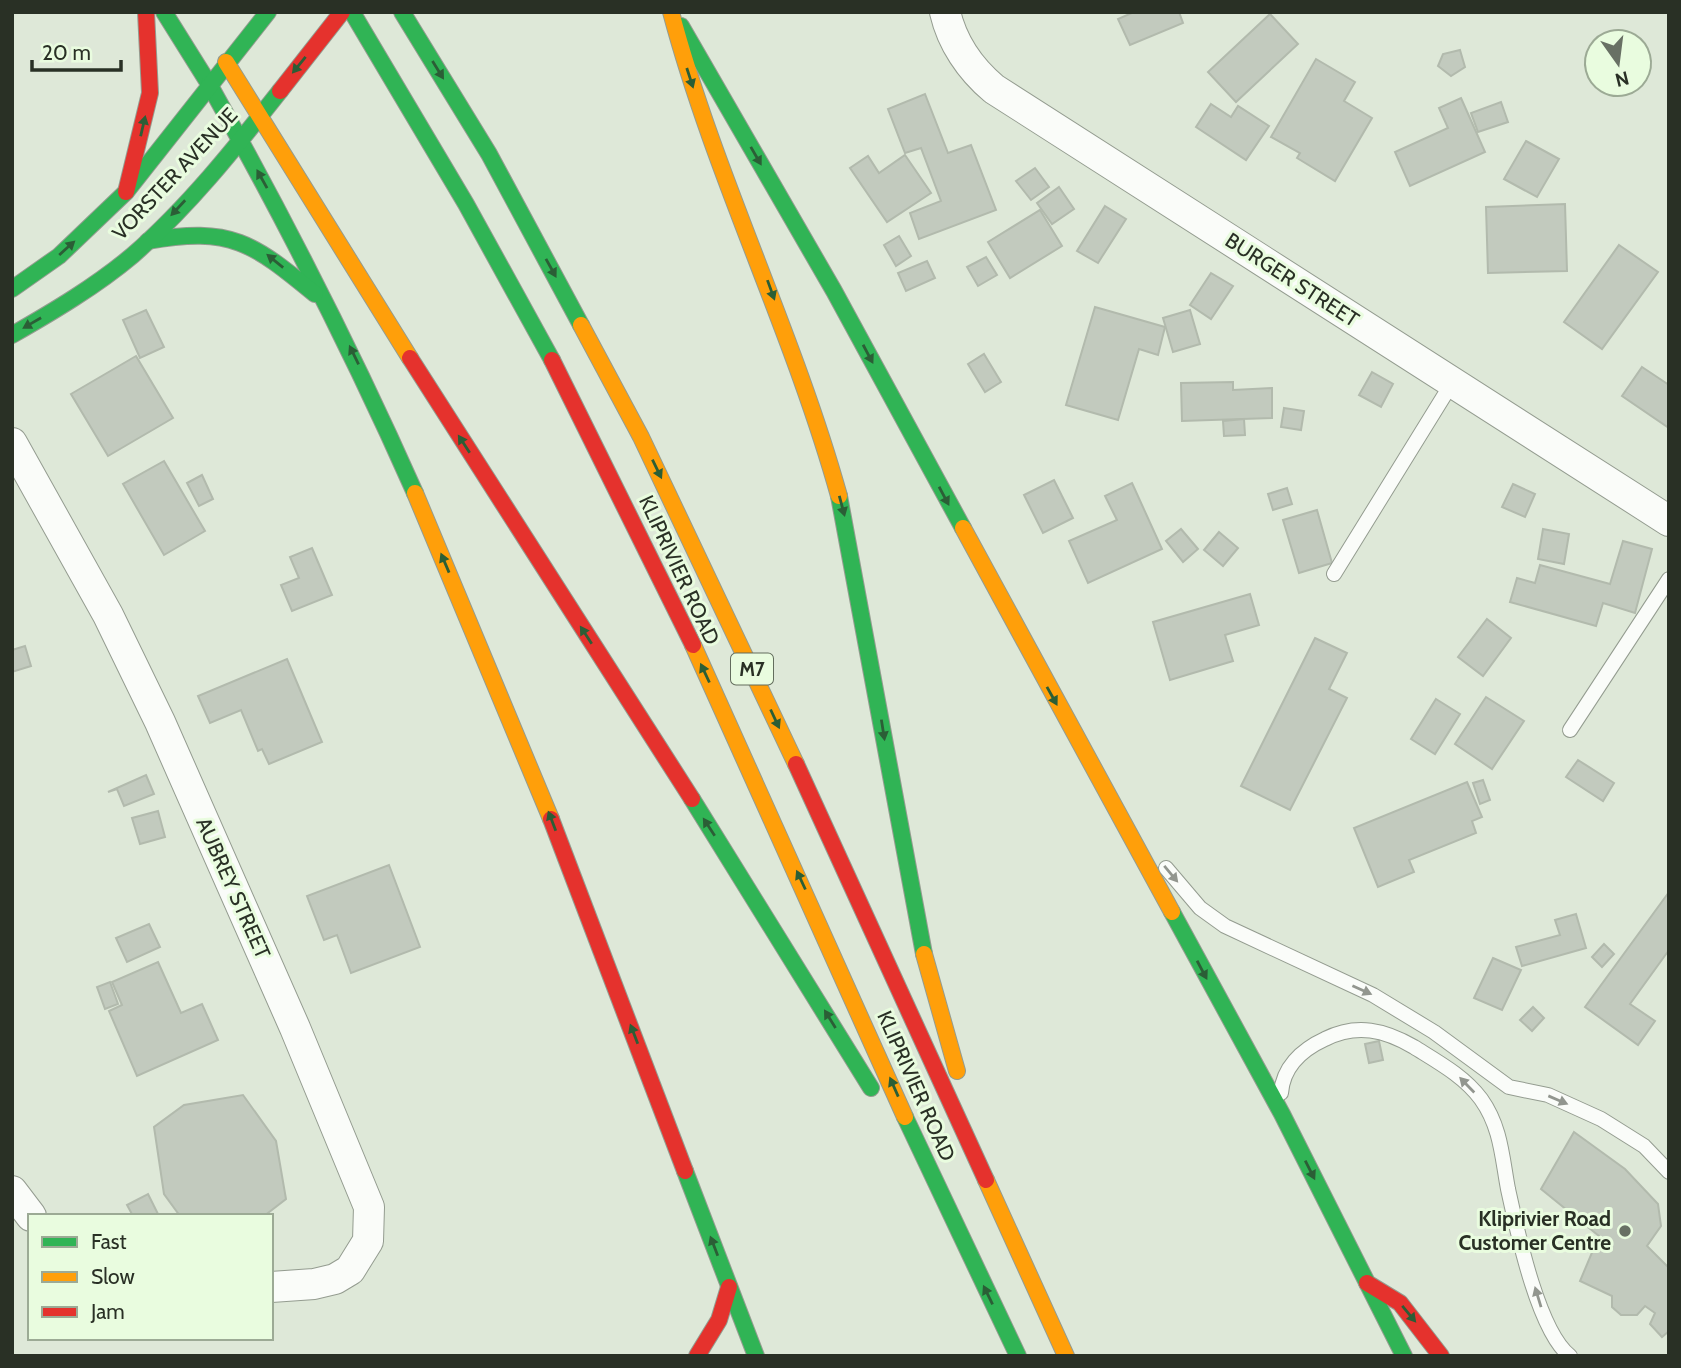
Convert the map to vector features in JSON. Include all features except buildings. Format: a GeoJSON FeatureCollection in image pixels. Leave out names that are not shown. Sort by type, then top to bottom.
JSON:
{"type":"FeatureCollection","features":[{"type":"Feature","properties":{"kind":"main road"},"geometry":{"type":"LineString","coordinates":[[126,192],[150,93],[146,12]]}},
{"type":"Feature","properties":{"kind":"main road"},"geometry":{"type":"LineString","coordinates":[[164,12],[209,84],[328,304],[357,362],[420,504],[542,795],[756,1356]]}},
{"type":"Feature","properties":{"kind":"main road","name":"VORSTER AVENUE"},"geometry":{"type":"LineString","coordinates":[[12,289],[59,256],[126,192],[268,12]]}},
{"type":"Feature","properties":{"kind":"main road","name":"VORSTER AVENUE"},"geometry":{"type":"LineString","coordinates":[[12,335],[97,281],[148,241],[239,138],[342,12]]}},
{"type":"Feature","properties":{"kind":"main road","name":"KLIPRIVIER ROAD"},"geometry":{"type":"LineString","coordinates":[[352,12],[462,195],[640,532],[810,899],[964,1247],[1018,1356]]}},
{"type":"Feature","properties":{"kind":"main road","name":"KLIPRIVIER ROAD"},"geometry":{"type":"LineString","coordinates":[[402,12],[489,154],[641,437],[712,584],[1064,1351]]}},
{"type":"Feature","properties":{"kind":"main road"},"geometry":{"type":"LineString","coordinates":[[672,12],[689,79],[739,204],[804,385],[845,519],[925,960],[988,1185]]}},
{"type":"Feature","properties":{"kind":"main road"},"geometry":{"type":"LineString","coordinates":[[672,12],[834,291],[1282,1114],[1404,1356]]}},
{"type":"Feature","properties":{"kind":"main road"},"geometry":{"type":"LineString","coordinates":[[226,62],[459,437],[835,1027],[964,1247]]}},
{"type":"Feature","properties":{"kind":"main road"},"geometry":{"type":"LineString","coordinates":[[148,241],[206,232],[246,241],[268,255],[328,304]]}},
{"type":"Feature","properties":{"kind":"main road"},"geometry":{"type":"LineString","coordinates":[[1367,1283],[1400,1303],[1441,1356]]}},
{"type":"Feature","properties":{"kind":"main road"},"geometry":{"type":"LineString","coordinates":[[697,1356],[719,1320],[729,1287]]}},
{"type":"Feature","properties":{"kind":"street","name":"BURGER STREET"},"geometry":{"type":"LineString","coordinates":[[945,12],[957,45],[981,79],[994,89],[1669,521]]}},
{"type":"Feature","properties":{"kind":"street","name":"AUBREY STREET"},"geometry":{"type":"LineString","coordinates":[[12,443],[108,615],[160,722],[295,1028],[369,1207],[368,1241],[350,1270],[335,1279],[314,1284],[273,1287]]}},
{"type":"Feature","properties":{"kind":"street"},"geometry":{"type":"LineString","coordinates":[[12,1191],[29,1214]]}},
{"type":"Feature","properties":{"kind":"lane"},"geometry":{"type":"LineString","coordinates":[[1334,574],[1452,383]]}},
{"type":"Feature","properties":{"kind":"lane"},"geometry":{"type":"LineString","coordinates":[[1570,730],[1669,579]]}},
{"type":"Feature","properties":{"kind":"lane"},"geometry":{"type":"LineString","coordinates":[[1111,803],[1200,908],[1225,926],[1373,995],[1434,1032],[1509,1087],[1548,1095],[1601,1119],[1644,1146],[1669,1172]]}},
{"type":"Feature","properties":{"kind":"lane"},"geometry":{"type":"LineString","coordinates":[[1282,1114],[1283,1074],[1302,1054],[1324,1039],[1352,1030],[1373,1029],[1396,1037],[1460,1077],[1481,1098],[1496,1124],[1508,1188],[1537,1297],[1548,1329],[1570,1356]]}},
{"type":"Feature","properties":{"kind":"traffic: fast"},"geometry":{"type":"LineString","coordinates":[[164,12],[209,84]]}},
{"type":"Feature","properties":{"kind":"traffic: fast"},"geometry":{"type":"LineString","coordinates":[[12,289],[59,256],[126,192],[268,12]]}},
{"type":"Feature","properties":{"kind":"traffic: fast"},"geometry":{"type":"LineString","coordinates":[[352,12],[466,204],[552,360]]}},
{"type":"Feature","properties":{"kind":"traffic: fast"},"geometry":{"type":"LineString","coordinates":[[402,12],[489,154],[581,325]]}},
{"type":"Feature","properties":{"kind":"traffic: fast"},"geometry":{"type":"LineString","coordinates":[[681,26],[834,291],[963,528]]}},
{"type":"Feature","properties":{"kind":"traffic: fast"},"geometry":{"type":"LineString","coordinates":[[209,84],[317,286],[415,493]]}},
{"type":"Feature","properties":{"kind":"traffic: fast"},"geometry":{"type":"LineString","coordinates":[[12,335],[90,288],[153,237],[192,197],[280,91]]}},
{"type":"Feature","properties":{"kind":"traffic: fast"},"geometry":{"type":"LineString","coordinates":[[148,241],[200,236],[239,243],[274,262],[315,294]]}},
{"type":"Feature","properties":{"kind":"traffic: fast"},"geometry":{"type":"LineString","coordinates":[[839,496],[924,954]]}},
{"type":"Feature","properties":{"kind":"traffic: fast"},"geometry":{"type":"LineString","coordinates":[[692,799],[871,1088]]}},
{"type":"Feature","properties":{"kind":"traffic: fast"},"geometry":{"type":"LineString","coordinates":[[1172,912],[1282,1114],[1404,1356]]}},
{"type":"Feature","properties":{"kind":"traffic: fast"},"geometry":{"type":"LineString","coordinates":[[905,1117],[1018,1356]]}},
{"type":"Feature","properties":{"kind":"traffic: fast"},"geometry":{"type":"LineString","coordinates":[[685,1171],[756,1356]]}},
{"type":"Feature","properties":{"kind":"traffic: slow"},"geometry":{"type":"LineString","coordinates":[[671,12],[709,134],[800,374],[839,496]]}},
{"type":"Feature","properties":{"kind":"traffic: slow"},"geometry":{"type":"LineString","coordinates":[[226,62],[410,358]]}},
{"type":"Feature","properties":{"kind":"traffic: slow"},"geometry":{"type":"LineString","coordinates":[[581,325],[641,437],[796,764]]}},
{"type":"Feature","properties":{"kind":"traffic: slow"},"geometry":{"type":"LineString","coordinates":[[415,493],[551,819]]}},
{"type":"Feature","properties":{"kind":"traffic: slow"},"geometry":{"type":"LineString","coordinates":[[963,528],[1172,912]]}},
{"type":"Feature","properties":{"kind":"traffic: slow"},"geometry":{"type":"LineString","coordinates":[[693,645],[905,1117]]}},
{"type":"Feature","properties":{"kind":"traffic: slow"},"geometry":{"type":"LineString","coordinates":[[924,954],[957,1071]]}},
{"type":"Feature","properties":{"kind":"traffic: slow"},"geometry":{"type":"LineString","coordinates":[[986,1180],[1066,1356]]}},
{"type":"Feature","properties":{"kind":"traffic: jam"},"geometry":{"type":"LineString","coordinates":[[126,192],[150,93],[146,12]]}},
{"type":"Feature","properties":{"kind":"traffic: jam"},"geometry":{"type":"LineString","coordinates":[[280,91],[342,12]]}},
{"type":"Feature","properties":{"kind":"traffic: jam"},"geometry":{"type":"LineString","coordinates":[[410,358],[692,799]]}},
{"type":"Feature","properties":{"kind":"traffic: jam"},"geometry":{"type":"LineString","coordinates":[[552,360],[693,645]]}},
{"type":"Feature","properties":{"kind":"traffic: jam"},"geometry":{"type":"LineString","coordinates":[[796,764],[986,1180]]}},
{"type":"Feature","properties":{"kind":"traffic: jam"},"geometry":{"type":"LineString","coordinates":[[551,819],[685,1171]]}},
{"type":"Feature","properties":{"kind":"traffic: jam"},"geometry":{"type":"LineString","coordinates":[[1367,1283],[1400,1303],[1441,1356]]}},
{"type":"Feature","properties":{"kind":"traffic: jam"},"geometry":{"type":"LineString","coordinates":[[697,1356],[719,1320],[729,1287]]}},
{"type":"Feature","properties":{"kind":"place","name":"Kliprivier Road Customer Centre"},"geometry":{"type":"Point","coordinates":[1625,1231]}}]}
